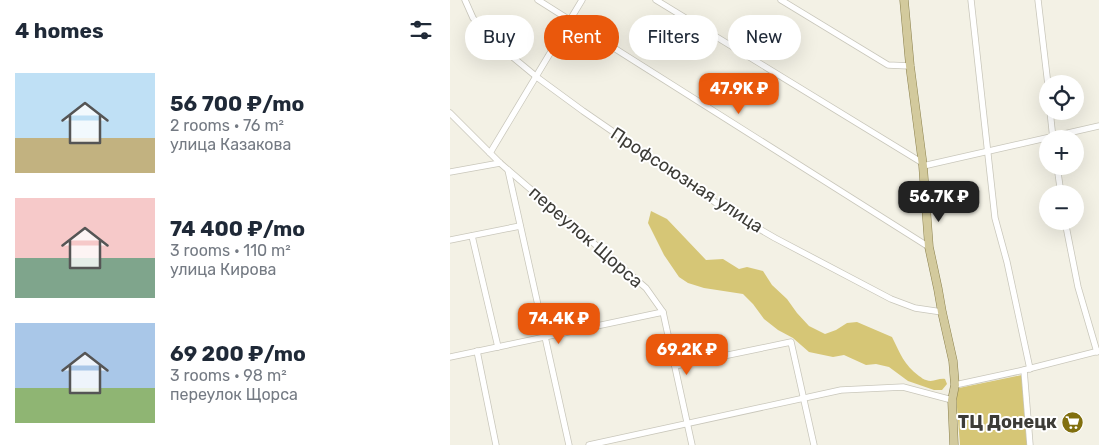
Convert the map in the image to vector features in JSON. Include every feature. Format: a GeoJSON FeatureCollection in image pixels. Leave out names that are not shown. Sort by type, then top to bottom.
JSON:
{"type":"FeatureCollection","features":[{"type":"Feature","properties":{"kind":"main road"},"geometry":{"type":"LineString","coordinates":[[904,0],[930,247],[953,361],[955,385],[952,400],[954,445]]}},
{"type":"Feature","properties":{"kind":"street","name":"Профсоюзная улица"},"geometry":{"type":"LineString","coordinates":[[465,0],[474,18],[492,40],[536,76],[583,111],[717,203],[767,233],[890,299],[915,308],[942,312]]}},
{"type":"Feature","properties":{"kind":"street"},"geometry":{"type":"LineString","coordinates":[[538,0],[562,15]]}},
{"type":"Feature","properties":{"kind":"street"},"geometry":{"type":"LineString","coordinates":[[573,15],[582,0]]}},
{"type":"Feature","properties":{"kind":"street"},"geometry":{"type":"LineString","coordinates":[[656,0],[922,164],[1039,141]]}},
{"type":"Feature","properties":{"kind":"street"},"geometry":{"type":"LineString","coordinates":[[781,0],[888,65],[910,66]]}},
{"type":"Feature","properties":{"kind":"street"},"geometry":{"type":"LineString","coordinates":[[971,0],[995,218],[1007,262],[1027,370],[1030,445]]}},
{"type":"Feature","properties":{"kind":"street"},"geometry":{"type":"LineString","coordinates":[[1038,0],[1047,75]]}},
{"type":"Feature","properties":{"kind":"street"},"geometry":{"type":"LineString","coordinates":[[619,51],[930,247]]}},
{"type":"Feature","properties":{"kind":"street"},"geometry":{"type":"LineString","coordinates":[[490,154],[546,60]]}},
{"type":"Feature","properties":{"kind":"street","name":"переулок Щорса"},"geometry":{"type":"LineString","coordinates":[[450,113],[500,164],[646,288],[663,312],[692,445]]}},
{"type":"Feature","properties":{"kind":"street"},"geometry":{"type":"LineString","coordinates":[[1084,130],[1099,126]]}},
{"type":"Feature","properties":{"kind":"street"},"geometry":{"type":"LineString","coordinates":[[450,172],[500,164]]}},
{"type":"Feature","properties":{"kind":"street"},"geometry":{"type":"LineString","coordinates":[[508,170],[569,445]]}},
{"type":"Feature","properties":{"kind":"street"},"geometry":{"type":"LineString","coordinates":[[450,240],[520,226]]}},
{"type":"Feature","properties":{"kind":"street"},"geometry":{"type":"LineString","coordinates":[[955,385],[1027,370],[1098,351],[1078,287],[1067,230]]}},
{"type":"Feature","properties":{"kind":"street"},"geometry":{"type":"LineString","coordinates":[[472,236],[498,347]]}},
{"type":"Feature","properties":{"kind":"street"},"geometry":{"type":"LineString","coordinates":[[450,357],[663,312]]}},
{"type":"Feature","properties":{"kind":"street"},"geometry":{"type":"LineString","coordinates":[[675,366],[790,342],[814,445]]}},
{"type":"Feature","properties":{"kind":"street"},"geometry":{"type":"LineString","coordinates":[[478,351],[496,445]]}},
{"type":"Feature","properties":{"kind":"street"},"geometry":{"type":"LineString","coordinates":[[589,445],[841,390],[904,387],[952,400]]}},
{"type":"Feature","properties":{"kind":"shaded area"},"geometry":{"type":"Polygon","coordinates":[[[651,211],[667,219],[706,260],[723,259],[739,269],[747,267],[763,271],[772,285],[787,299],[809,326],[825,334],[847,323],[857,322],[892,337],[906,363],[924,380],[945,379],[947,384],[942,390],[934,390],[908,381],[889,367],[876,364],[866,365],[844,355],[833,357],[809,352],[793,338],[778,330],[764,319],[743,294],[704,288],[688,283],[679,277],[664,255],[648,223],[651,211]]]}},
{"type":"Feature","properties":{"kind":"shaded area"},"geometry":{"type":"Polygon","coordinates":[[[1022,375],[1028,445],[960,445],[956,395],[959,388],[1022,375]]]}},
{"type":"Feature","properties":{"kind":"place","name":"ТЦ Донецк"},"geometry":{"type":"Point","coordinates":[1073,422]}}]}
